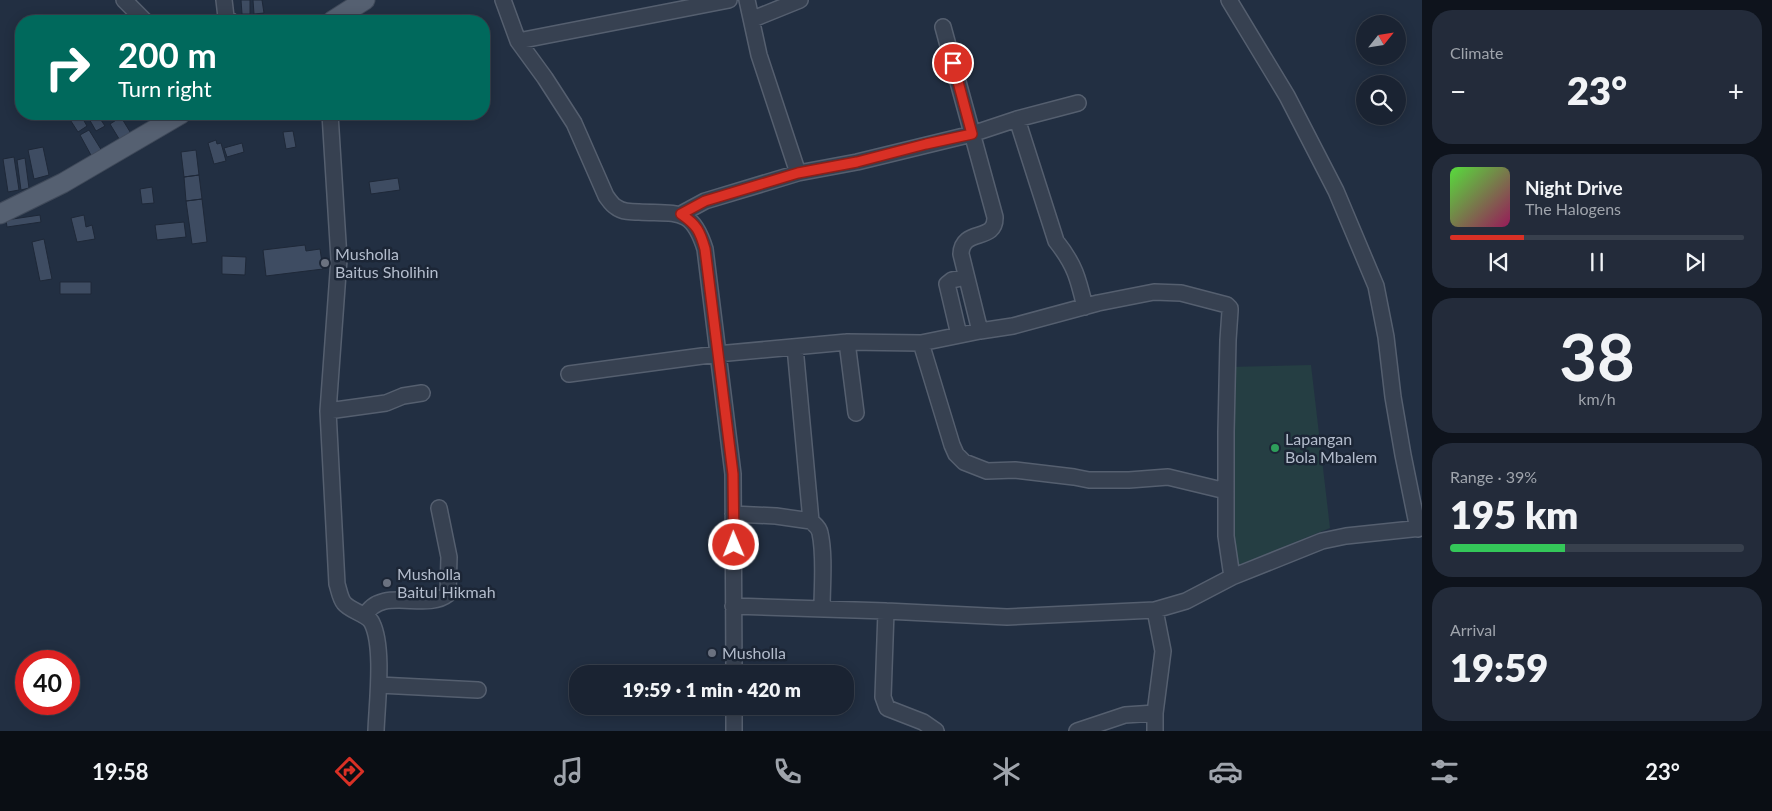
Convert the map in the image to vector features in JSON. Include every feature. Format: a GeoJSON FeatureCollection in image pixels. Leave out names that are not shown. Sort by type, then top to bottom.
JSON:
{"type":"FeatureCollection","features":[{"type":"Feature","properties":{"kind":"main road"},"geometry":{"type":"LineString","coordinates":[[341,15],[365,0]]}},
{"type":"Feature","properties":{"kind":"main road"},"geometry":{"type":"LineString","coordinates":[[0,214],[63,183],[171,120]]}},
{"type":"Feature","properties":{"kind":"street"},"geometry":{"type":"LineString","coordinates":[[124,0],[139,15]]}},
{"type":"Feature","properties":{"kind":"street"},"geometry":{"type":"LineString","coordinates":[[224,0],[226,15]]}},
{"type":"Feature","properties":{"kind":"street"},"geometry":{"type":"LineString","coordinates":[[503,0],[518,41],[574,123],[606,196],[617,208],[630,212],[672,212],[681,214],[694,222],[701,234],[705,249],[733,474],[734,665]]}},
{"type":"Feature","properties":{"kind":"street"},"geometry":{"type":"LineString","coordinates":[[518,41],[679,5],[729,0]]}},
{"type":"Feature","properties":{"kind":"street"},"geometry":{"type":"LineString","coordinates":[[747,0],[759,54],[798,173]]}},
{"type":"Feature","properties":{"kind":"street"},"geometry":{"type":"LineString","coordinates":[[752,19],[800,0]]}},
{"type":"Feature","properties":{"kind":"street"},"geometry":{"type":"LineString","coordinates":[[733,606],[1007,617],[1154,610],[1186,601],[1232,577],[1331,538],[1420,529],[1403,455],[1393,397],[1386,337],[1376,286],[1336,191],[1287,96],[1229,0]]}},
{"type":"Feature","properties":{"kind":"street"},"geometry":{"type":"LineString","coordinates":[[943,27],[991,200],[995,224],[987,233],[967,239],[963,243],[961,254],[980,331]]}},
{"type":"Feature","properties":{"kind":"street"},"geometry":{"type":"LineString","coordinates":[[681,214],[705,201],[798,173],[857,162],[972,134],[1017,119],[1078,103]]}},
{"type":"Feature","properties":{"kind":"street"},"geometry":{"type":"LineString","coordinates":[[1017,119],[1056,242],[1065,252],[1074,268],[1085,307]]}},
{"type":"Feature","properties":{"kind":"street"},"geometry":{"type":"LineString","coordinates":[[330,120],[339,259],[328,411],[337,584],[343,602],[372,621],[375,632],[379,685],[376,731]]}},
{"type":"Feature","properties":{"kind":"street"},"geometry":{"type":"LineString","coordinates":[[958,335],[947,284],[952,280],[966,277]]}},
{"type":"Feature","properties":{"kind":"street"},"geometry":{"type":"LineString","coordinates":[[569,374],[717,354],[846,342],[921,342],[1013,326],[1136,295],[1168,292],[1194,296],[1229,307],[1226,536],[1232,577]]}},
{"type":"Feature","properties":{"kind":"street"},"geometry":{"type":"LineString","coordinates":[[846,342],[856,413]]}},
{"type":"Feature","properties":{"kind":"street"},"geometry":{"type":"LineString","coordinates":[[921,342],[952,445],[956,454],[973,467],[987,471],[1014,470],[1074,476],[1089,480],[1129,480],[1168,477],[1226,491]]}},
{"type":"Feature","properties":{"kind":"street"},"geometry":{"type":"LineString","coordinates":[[795,347],[811,521]]}},
{"type":"Feature","properties":{"kind":"street"},"geometry":{"type":"LineString","coordinates":[[328,411],[386,403],[404,396],[422,393]]}},
{"type":"Feature","properties":{"kind":"street"},"geometry":{"type":"LineString","coordinates":[[365,616],[375,604],[400,599],[436,600],[448,594],[449,556],[439,508]]}},
{"type":"Feature","properties":{"kind":"street"},"geometry":{"type":"LineString","coordinates":[[733,514],[776,516],[811,521],[817,526],[820,533],[822,609]]}},
{"type":"Feature","properties":{"kind":"street"},"geometry":{"type":"LineString","coordinates":[[1154,610],[1163,651],[1155,713],[1155,731]]}},
{"type":"Feature","properties":{"kind":"street"},"geometry":{"type":"LineString","coordinates":[[886,611],[883,696],[887,708],[923,722],[936,731]]}},
{"type":"Feature","properties":{"kind":"street"},"geometry":{"type":"LineString","coordinates":[[379,685],[478,690]]}},
{"type":"Feature","properties":{"kind":"street"},"geometry":{"type":"LineString","coordinates":[[1078,731],[1125,715],[1155,713]]}},
{"type":"Feature","properties":{"kind":"street"},"geometry":{"type":"LineString","coordinates":[[734,715],[734,731]]}},
{"type":"Feature","properties":{"kind":"green space","name":"Lapangan Bola Mbalem"},"geometry":{"type":"Polygon","coordinates":[[[1311,365],[1330,528],[1231,568],[1228,367],[1311,365]]]}},
{"type":"Feature","properties":{"kind":"building"},"geometry":{"type":"Polygon","coordinates":[[[241,0],[250,0],[250,14],[242,14],[241,0]]]}},
{"type":"Feature","properties":{"kind":"building"},"geometry":{"type":"Polygon","coordinates":[[[253,0],[262,0],[264,13],[254,14],[253,0]]]}},
{"type":"Feature","properties":{"kind":"building"},"geometry":{"type":"Polygon","coordinates":[[[70,120],[84,120],[87,126],[78,132],[70,120]]]}},
{"type":"Feature","properties":{"kind":"building"},"geometry":{"type":"Polygon","coordinates":[[[90,120],[101,120],[105,126],[96,131],[90,120]]]}},
{"type":"Feature","properties":{"kind":"building"},"geometry":{"type":"Polygon","coordinates":[[[116,120],[123,120],[135,140],[124,147],[110,124],[116,120]]]}},
{"type":"Feature","properties":{"kind":"building"},"geometry":{"type":"Polygon","coordinates":[[[89,130],[102,151],[92,157],[80,135],[89,130]]]}},
{"type":"Feature","properties":{"kind":"building"},"geometry":{"type":"Polygon","coordinates":[[[293,131],[296,147],[286,149],[283,132],[293,131]]]}},
{"type":"Feature","properties":{"kind":"building"},"geometry":{"type":"Polygon","coordinates":[[[216,140],[217,144],[221,143],[226,161],[214,164],[208,143],[216,140]]]}},
{"type":"Feature","properties":{"kind":"building"},"geometry":{"type":"Polygon","coordinates":[[[242,143],[244,152],[227,157],[224,148],[242,143]]]}},
{"type":"Feature","properties":{"kind":"building"},"geometry":{"type":"Polygon","coordinates":[[[43,147],[49,175],[34,179],[28,150],[43,147]]]}},
{"type":"Feature","properties":{"kind":"building"},"geometry":{"type":"Polygon","coordinates":[[[196,150],[199,175],[184,177],[181,152],[196,150]]]}},
{"type":"Feature","properties":{"kind":"building"},"geometry":{"type":"Polygon","coordinates":[[[14,157],[19,190],[8,192],[3,159],[14,157]]]}},
{"type":"Feature","properties":{"kind":"building"},"geometry":{"type":"Polygon","coordinates":[[[25,158],[29,188],[21,190],[17,160],[25,158]]]}},
{"type":"Feature","properties":{"kind":"building"},"geometry":{"type":"Polygon","coordinates":[[[199,175],[202,199],[186,201],[184,177],[199,175]]]}},
{"type":"Feature","properties":{"kind":"building"},"geometry":{"type":"Polygon","coordinates":[[[398,178],[400,190],[371,194],[369,182],[398,178]]]}},
{"type":"Feature","properties":{"kind":"building"},"geometry":{"type":"Polygon","coordinates":[[[152,187],[154,203],[142,204],[140,189],[152,187]]]}},
{"type":"Feature","properties":{"kind":"building"},"geometry":{"type":"Polygon","coordinates":[[[202,199],[207,242],[192,244],[186,201],[202,199]]]}},
{"type":"Feature","properties":{"kind":"building"},"geometry":{"type":"Polygon","coordinates":[[[40,215],[41,222],[7,227],[6,220],[40,215]]]}},
{"type":"Feature","properties":{"kind":"building"},"geometry":{"type":"Polygon","coordinates":[[[84,215],[86,227],[92,225],[95,239],[77,242],[71,218],[84,215]]]}},
{"type":"Feature","properties":{"kind":"building"},"geometry":{"type":"Polygon","coordinates":[[[184,222],[186,237],[157,240],[155,225],[184,222]]]}},
{"type":"Feature","properties":{"kind":"building"},"geometry":{"type":"Polygon","coordinates":[[[44,239],[52,279],[40,281],[32,242],[44,239]]]}},
{"type":"Feature","properties":{"kind":"building"},"geometry":{"type":"Polygon","coordinates":[[[305,245],[306,251],[320,249],[323,269],[266,276],[263,250],[305,245]]]}},
{"type":"Feature","properties":{"kind":"building"},"geometry":{"type":"Polygon","coordinates":[[[222,256],[246,257],[245,275],[222,274],[222,256]]]}},
{"type":"Feature","properties":{"kind":"building"},"geometry":{"type":"Polygon","coordinates":[[[60,282],[91,282],[91,294],[60,294],[60,282]]]}},
{"type":"Feature","properties":{"kind":"place","name":"Musholla Baitus Sholihin"},"geometry":{"type":"Point","coordinates":[325,263]}},
{"type":"Feature","properties":{"kind":"place","name":"Lapangan Bola Mbalem"},"geometry":{"type":"Point","coordinates":[1275,448]}},
{"type":"Feature","properties":{"kind":"place","name":"Musholla Baitul Hikmah"},"geometry":{"type":"Point","coordinates":[387,583]}},
{"type":"Feature","properties":{"kind":"place","name":"Musholla"},"geometry":{"type":"Point","coordinates":[712,653]}},
{"type":"Feature","properties":{"kind":"route"},"geometry":{"type":"LineString","coordinates":[[734,545],[733,474],[705,249],[701,234],[694,222],[681,214],[705,201],[798,173],[857,162],[972,134],[953,63]]}}]}
